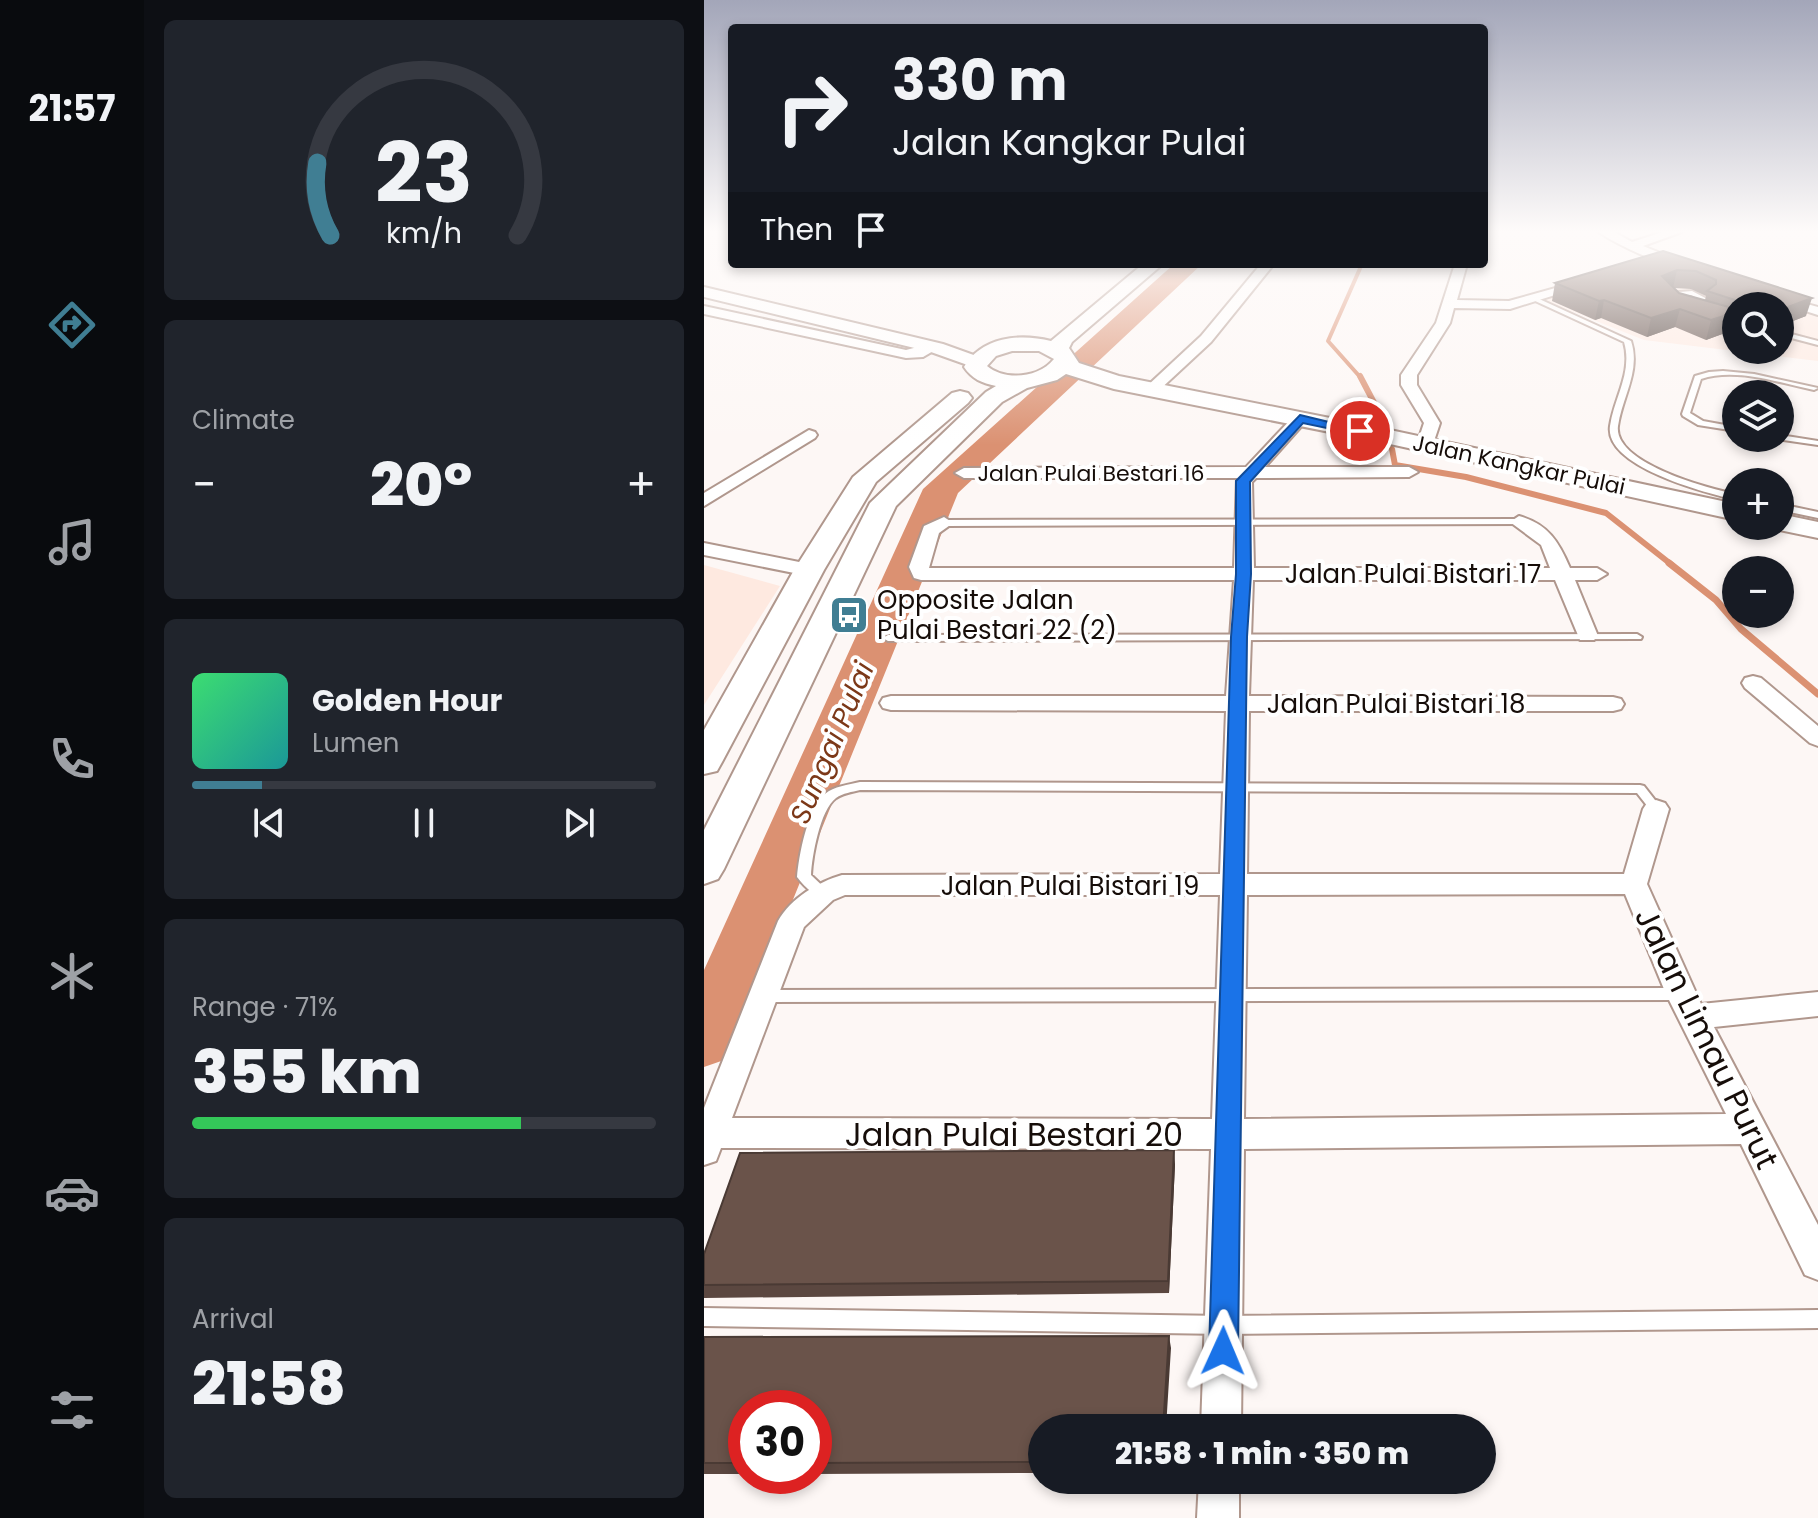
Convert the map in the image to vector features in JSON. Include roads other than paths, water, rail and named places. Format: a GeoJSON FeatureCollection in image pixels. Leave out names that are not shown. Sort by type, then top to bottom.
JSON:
{"type":"FeatureCollection","features":[{"type":"Feature","properties":{"kind":"main road"},"geometry":{"type":"LineString","coordinates":[[704,762],[809,570],[866,477],[980,369],[1008,347],[1037,335],[1075,303]]}},
{"type":"Feature","properties":{"kind":"main road"},"geometry":{"type":"LineString","coordinates":[[1058,371],[1063,339],[1107,303]]}},
{"type":"Feature","properties":{"kind":"main road"},"geometry":{"type":"LineString","coordinates":[[1008,347],[1041,346],[1058,371]]}},
{"type":"Feature","properties":{"kind":"main road"},"geometry":{"type":"LineString","coordinates":[[980,369],[1058,371]]}},
{"type":"Feature","properties":{"kind":"main road"},"geometry":{"type":"LineString","coordinates":[[704,869],[884,503],[994,397],[1058,371]]}},
{"type":"Feature","properties":{"kind":"main road","name":"Jalan Kangkar Pulai"},"geometry":{"type":"LineString","coordinates":[[1058,371],[1425,444],[1722,509]]}},
{"type":"Feature","properties":{"kind":"main road"},"geometry":{"type":"LineString","coordinates":[[1794,525],[1818,530]]}},
{"type":"Feature","properties":{"kind":"street"},"geometry":{"type":"LineString","coordinates":[[748,303],[935,348],[980,369]]}},
{"type":"Feature","properties":{"kind":"street"},"geometry":{"type":"LineString","coordinates":[[1151,390],[1206,339],[1236,303]]}},
{"type":"Feature","properties":{"kind":"street"},"geometry":{"type":"LineString","coordinates":[[1425,444],[1432,423],[1409,385],[1409,375],[1443,323],[1450,304],[1519,303]]}},
{"type":"Feature","properties":{"kind":"street"},"geometry":{"type":"LineString","coordinates":[[1794,303],[1818,311]]}},
{"type":"Feature","properties":{"kind":"street"},"geometry":{"type":"LineString","coordinates":[[704,310],[906,354],[918,354],[935,348],[1008,347]]}},
{"type":"Feature","properties":{"kind":"street"},"geometry":{"type":"LineString","coordinates":[[803,331],[821,321]]}},
{"type":"Feature","properties":{"kind":"street"},"geometry":{"type":"LineString","coordinates":[[1221,1414],[1239,637],[1244,574],[1243,481],[1300,419]]}},
{"type":"Feature","properties":{"kind":"street"},"geometry":{"type":"LineString","coordinates":[[704,501],[809,435]]}},
{"type":"Feature","properties":{"kind":"street","name":"Jalan Pulai Bestari 16"},"geometry":{"type":"LineString","coordinates":[[964,473],[1409,472]]}},
{"type":"Feature","properties":{"kind":"street"},"geometry":{"type":"LineString","coordinates":[[1519,522],[1541,533],[1550,543],[1587,636]]}},
{"type":"Feature","properties":{"kind":"street","name":"Jalan Pulai Bistari 17"},"geometry":{"type":"LineString","coordinates":[[944,523],[931,530],[919,567],[921,574],[1597,574]]}},
{"type":"Feature","properties":{"kind":"street"},"geometry":{"type":"LineString","coordinates":[[704,549],[809,570]]}},
{"type":"Feature","properties":{"kind":"street"},"geometry":{"type":"LineString","coordinates":[[1753,683],[1818,738]]}},
{"type":"Feature","properties":{"kind":"street","name":"Jalan Pulai Bistari 18"},"geometry":{"type":"LineString","coordinates":[[891,703],[1613,704]]}},
{"type":"Feature","properties":{"kind":"street","name":"Jalan Limau Purut"},"geometry":{"type":"LineString","coordinates":[[1656,809],[1634,884],[1687,1006],[1818,1262]]}},
{"type":"Feature","properties":{"kind":"street","name":"Jalan Pulai Bistari 19"},"geometry":{"type":"LineString","coordinates":[[833,889],[1634,884]]}},
{"type":"Feature","properties":{"kind":"street"},"geometry":{"type":"LineString","coordinates":[[707,1142],[792,921],[833,889]]}},
{"type":"Feature","properties":{"kind":"street"},"geometry":{"type":"LineString","coordinates":[[1687,1006],[1818,1004]]}},
{"type":"Feature","properties":{"kind":"street","name":"Jalan Pulai Bestari 20"},"geometry":{"type":"LineString","coordinates":[[707,1142],[1749,1129]]}},
{"type":"Feature","properties":{"kind":"street"},"geometry":{"type":"LineString","coordinates":[[1218,1518],[1219,1494]]}},
{"type":"Feature","properties":{"kind":"lane"},"geometry":{"type":"LineString","coordinates":[[1543,303],[1627,341],[1633,351],[1613,430],[1622,447],[1675,482],[1722,494]]}},
{"type":"Feature","properties":{"kind":"lane"},"geometry":{"type":"LineString","coordinates":[[1669,303],[1678,306]]}},
{"type":"Feature","properties":{"kind":"lane"},"geometry":{"type":"LineString","coordinates":[[1698,313],[1688,309],[1704,303]]}},
{"type":"Feature","properties":{"kind":"lane"},"geometry":{"type":"LineString","coordinates":[[1794,337],[1818,343]]}},
{"type":"Feature","properties":{"kind":"lane"},"geometry":{"type":"LineString","coordinates":[[1722,427],[1701,423],[1686,414],[1698,378],[1706,374],[1730,374],[1766,380]]}},
{"type":"Feature","properties":{"kind":"lane"},"geometry":{"type":"LineString","coordinates":[[1794,385],[1814,388]]}},
{"type":"Feature","properties":{"kind":"lane"},"geometry":{"type":"LineString","coordinates":[[1794,439],[1818,443]]}},
{"type":"Feature","properties":{"kind":"lane"},"geometry":{"type":"LineString","coordinates":[[1794,510],[1818,515]]}},
{"type":"Feature","properties":{"kind":"lane"},"geometry":{"type":"LineString","coordinates":[[944,523],[1519,522]]}},
{"type":"Feature","properties":{"kind":"lane"},"geometry":{"type":"LineString","coordinates":[[888,638],[1637,637]]}},
{"type":"Feature","properties":{"kind":"lane"},"geometry":{"type":"LineString","coordinates":[[833,889],[804,877],[804,861],[826,798],[860,786],[1640,789],[1656,809]]}},
{"type":"Feature","properties":{"kind":"lane"},"geometry":{"type":"LineString","coordinates":[[764,996],[1231,997],[1687,1006]]}},
{"type":"Feature","properties":{"kind":"lane"},"geometry":{"type":"LineString","coordinates":[[704,1317],[1224,1325],[1818,1319]]}},
{"type":"Feature","properties":{"kind":"waterway","name":"Sungai Pulai"},"geometry":{"type":"LineString","coordinates":[[704,1040],[941,489],[1146,303]]}},
{"type":"Feature","properties":{"kind":"waterway"},"geometry":{"type":"LineString","coordinates":[[1345,303],[1328,341],[1361,378]]}},
{"type":"Feature","properties":{"kind":"waterway"},"geometry":{"type":"LineString","coordinates":[[1360,376],[1391,435]]}},
{"type":"Feature","properties":{"kind":"waterway"},"geometry":{"type":"LineString","coordinates":[[1392,449],[1395,465],[1466,477],[1606,513],[1672,565]]}},
{"type":"Feature","properties":{"kind":"waterway"},"geometry":{"type":"LineString","coordinates":[[1669,563],[1716,600],[1741,629],[1818,694]]}},
{"type":"Feature","properties":{"kind":"place","name":"Opposite Jalan Pulai Bestari 22 (2)"},"geometry":{"type":"Point","coordinates":[849,615]}}]}
